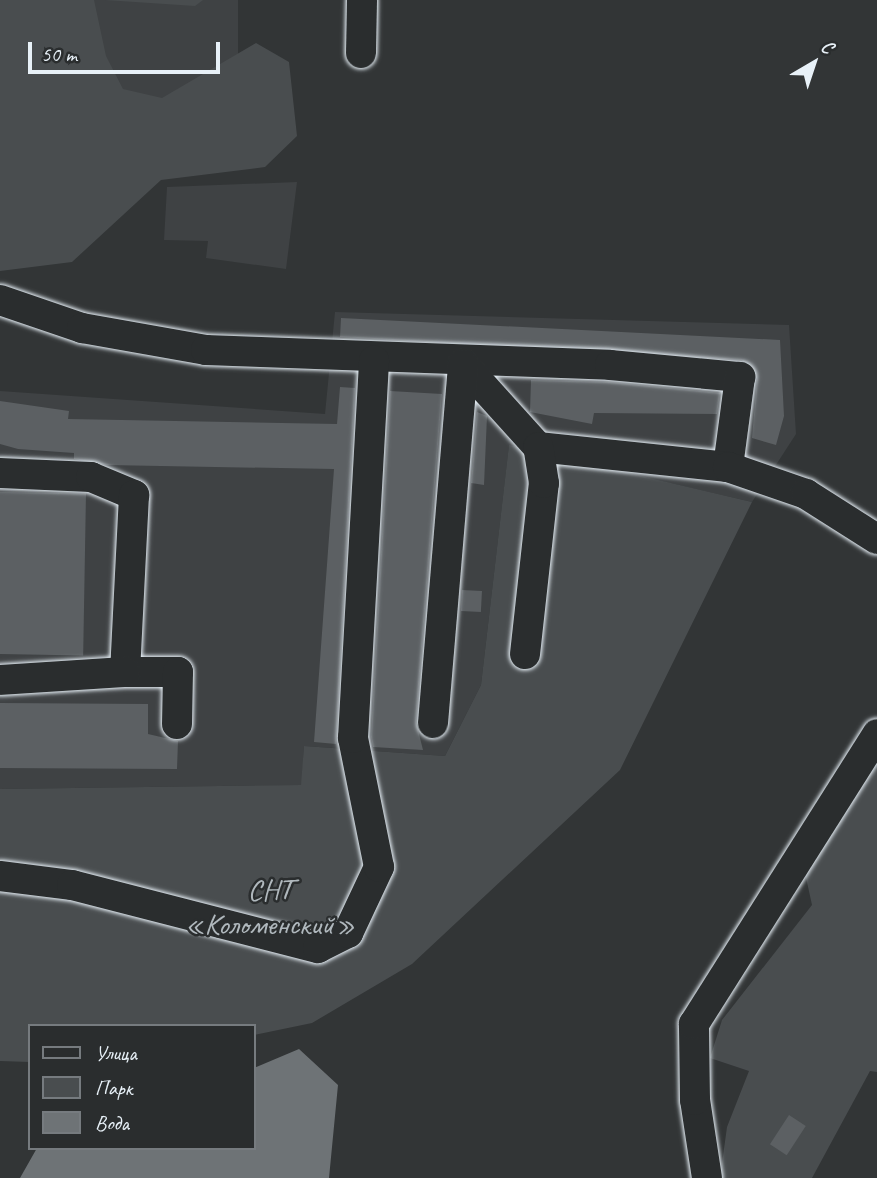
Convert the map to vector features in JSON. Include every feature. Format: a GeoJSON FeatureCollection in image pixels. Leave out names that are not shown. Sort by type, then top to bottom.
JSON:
{"type":"FeatureCollection","features":[{"type":"Feature","properties":{"kind":"street"},"geometry":{"type":"LineString","coordinates":[[362,0],[362,53]]}},
{"type":"Feature","properties":{"kind":"street"},"geometry":{"type":"LineString","coordinates":[[0,300],[82,328],[206,350],[374,361],[610,365],[740,377],[728,467]]}},
{"type":"Feature","properties":{"kind":"street"},"geometry":{"type":"LineString","coordinates":[[0,876],[72,885],[318,948],[348,933],[379,867],[353,738],[374,361]]}},
{"type":"Feature","properties":{"kind":"street"},"geometry":{"type":"LineString","coordinates":[[463,364],[538,447],[544,483],[525,654]]}},
{"type":"Feature","properties":{"kind":"street"},"geometry":{"type":"LineString","coordinates":[[433,723],[463,364]]}},
{"type":"Feature","properties":{"kind":"street"},"geometry":{"type":"LineString","coordinates":[[538,447],[728,467],[806,494],[877,539]]}},
{"type":"Feature","properties":{"kind":"street"},"geometry":{"type":"LineString","coordinates":[[0,473],[90,477],[134,495],[125,672]]}},
{"type":"Feature","properties":{"kind":"street"},"geometry":{"type":"LineString","coordinates":[[0,680],[125,672],[178,672],[177,724]]}},
{"type":"Feature","properties":{"kind":"street"},"geometry":{"type":"LineString","coordinates":[[707,1178],[695,1100],[694,1024],[877,734]]}},
{"type":"Feature","properties":{"kind":"shaded area"},"geometry":{"type":"Polygon","coordinates":[[[0,0],[238,0],[238,112],[0,112],[0,0]]]}},
{"type":"Feature","properties":{"kind":"shaded area"},"geometry":{"type":"Polygon","coordinates":[[[297,182],[286,269],[206,258],[208,241],[164,240],[167,187],[297,182]]]}},
{"type":"Feature","properties":{"kind":"shaded area"},"geometry":{"type":"Polygon","coordinates":[[[335,312],[789,325],[796,434],[752,502],[509,446],[481,685],[445,756],[304,746],[302,785],[0,789],[0,391],[325,414],[335,312]]]}},
{"type":"Feature","properties":{"kind":"green space"},"geometry":{"type":"Polygon","coordinates":[[[0,0],[94,0],[106,56],[123,89],[162,98],[256,43],[289,62],[297,136],[265,167],[161,180],[72,262],[0,271],[0,0]]]}},
{"type":"Feature","properties":{"kind":"green space"},"geometry":{"type":"Polygon","coordinates":[[[105,0],[203,0],[195,6],[105,0]]]}},
{"type":"Feature","properties":{"kind":"green space","name":"СНТ «Коломенский»"},"geometry":{"type":"Polygon","coordinates":[[[509,445],[752,502],[620,770],[412,964],[312,1023],[256,1035],[256,1024],[28,1024],[28,1062],[0,1061],[0,789],[301,785],[304,746],[445,756],[481,685],[509,445]]]}},
{"type":"Feature","properties":{"kind":"green space"},"geometry":{"type":"Polygon","coordinates":[[[877,756],[877,1072],[870,1071],[812,1178],[720,1178],[727,1127],[749,1071],[710,1058],[722,1020],[812,905],[805,873],[877,756]]]}},
{"type":"Feature","properties":{"kind":"water"},"geometry":{"type":"Polygon","coordinates":[[[299,1049],[338,1085],[329,1178],[20,1178],[36,1150],[256,1150],[256,1067],[299,1049]]]}},
{"type":"Feature","properties":{"kind":"building"},"geometry":{"type":"Polygon","coordinates":[[[341,318],[780,340],[784,416],[776,445],[752,438],[757,379],[742,360],[340,337],[341,318]]]}},
{"type":"Feature","properties":{"kind":"building"},"geometry":{"type":"Polygon","coordinates":[[[531,380],[609,382],[720,393],[717,414],[594,413],[592,424],[530,412],[531,380]]]}},
{"type":"Feature","properties":{"kind":"building"},"geometry":{"type":"Polygon","coordinates":[[[340,387],[355,388],[336,744],[314,742],[334,469],[107,465],[74,459],[74,453],[18,449],[0,444],[0,401],[69,411],[68,419],[337,424],[340,387]]]}},
{"type":"Feature","properties":{"kind":"building"},"geometry":{"type":"Polygon","coordinates":[[[390,391],[442,394],[416,722],[423,750],[373,747],[371,737],[390,391]]]}},
{"type":"Feature","properties":{"kind":"building"},"geometry":{"type":"Polygon","coordinates":[[[477,412],[487,416],[484,485],[471,483],[477,412]]]}},
{"type":"Feature","properties":{"kind":"building"},"geometry":{"type":"Polygon","coordinates":[[[0,492],[86,494],[83,655],[0,654],[0,492]]]}},
{"type":"Feature","properties":{"kind":"building"},"geometry":{"type":"Polygon","coordinates":[[[462,590],[482,591],[481,612],[461,611],[462,590]]]}},
{"type":"Feature","properties":{"kind":"building"},"geometry":{"type":"Polygon","coordinates":[[[0,703],[148,704],[148,734],[178,741],[177,769],[0,768],[0,703]]]}},
{"type":"Feature","properties":{"kind":"building"},"geometry":{"type":"Polygon","coordinates":[[[789,1115],[806,1126],[787,1155],[770,1144],[789,1115]]]}}]}
